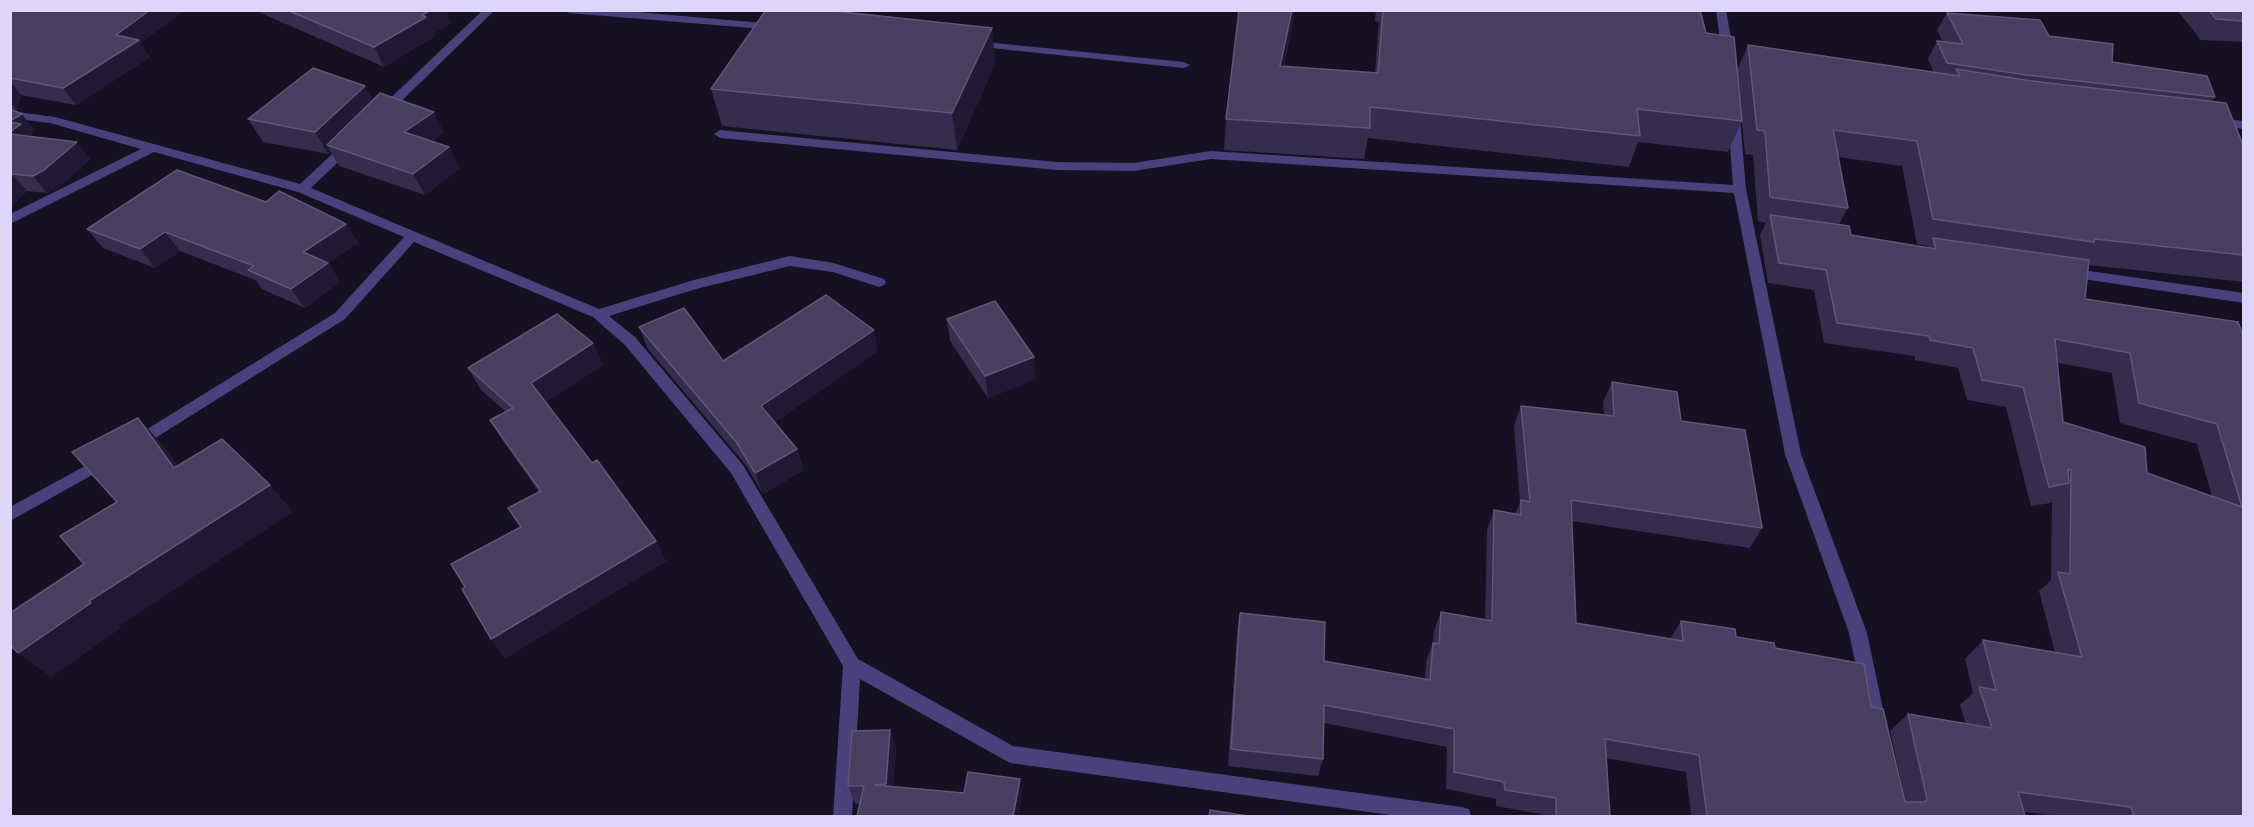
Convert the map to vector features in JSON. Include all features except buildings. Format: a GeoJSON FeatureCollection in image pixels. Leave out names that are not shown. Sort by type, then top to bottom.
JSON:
{"type":"FeatureCollection","features":[{"type":"Feature","properties":{"kind":"street"},"geometry":{"type":"LineString","coordinates":[[302,189],[490,10]]}},
{"type":"Feature","properties":{"kind":"street"},"geometry":{"type":"LineString","coordinates":[[569,10],[792,29]]}},
{"type":"Feature","properties":{"kind":"street"},"geometry":{"type":"LineString","coordinates":[[1721,10],[1733,53],[1730,75]]}},
{"type":"Feature","properties":{"kind":"street"},"geometry":{"type":"LineString","coordinates":[[967,43],[1184,64]]}},
{"type":"Feature","properties":{"kind":"street"},"geometry":{"type":"LineString","coordinates":[[1732,98],[1740,189],[1754,227],[1793,454],[1858,633],[1882,747]]}},
{"type":"Feature","properties":{"kind":"street"},"geometry":{"type":"LineString","coordinates":[[10,114],[51,120],[302,189],[598,314],[630,340],[737,469],[852,665],[1010,754],[1462,816]]}},
{"type":"Feature","properties":{"kind":"street"},"geometry":{"type":"LineString","coordinates":[[2198,120],[2244,125]]}},
{"type":"Feature","properties":{"kind":"street"},"geometry":{"type":"LineString","coordinates":[[720,134],[1057,166],[1133,167],[1211,155],[1740,189]]}},
{"type":"Feature","properties":{"kind":"street"},"geometry":{"type":"LineString","coordinates":[[10,220],[152,148]]}},
{"type":"Feature","properties":{"kind":"street"},"geometry":{"type":"LineString","coordinates":[[10,515],[120,453],[339,316],[412,236]]}},
{"type":"Feature","properties":{"kind":"street"},"geometry":{"type":"LineString","coordinates":[[598,314],[694,285],[790,261],[834,267],[879,282]]}},
{"type":"Feature","properties":{"kind":"street"},"geometry":{"type":"LineString","coordinates":[[2054,271],[2244,298]]}},
{"type":"Feature","properties":{"kind":"street"},"geometry":{"type":"LineString","coordinates":[[842,816],[852,665]]}}]}
